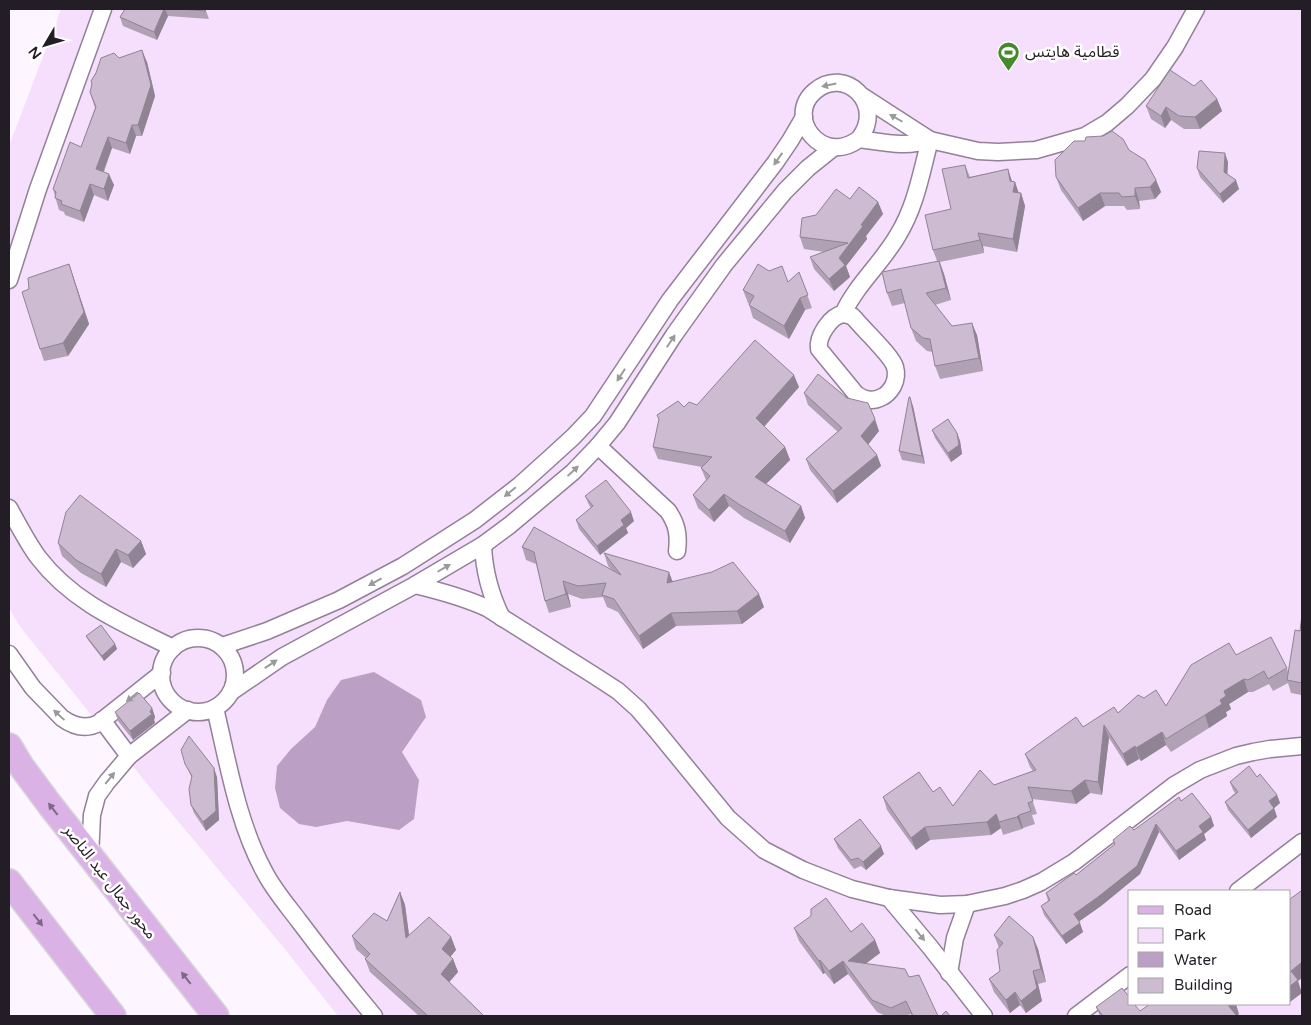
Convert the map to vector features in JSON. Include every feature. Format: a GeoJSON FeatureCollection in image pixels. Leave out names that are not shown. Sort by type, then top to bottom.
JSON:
{"type":"FeatureCollection","features":[{"type":"Feature","properties":{"kind":"main road","name":"محور جمال عبد الناصر"},"geometry":{"type":"LineString","coordinates":[[9,746],[27,774],[90,857],[216,1016]]}},
{"type":"Feature","properties":{"kind":"main road"},"geometry":{"type":"LineString","coordinates":[[9,882],[113,1016]]}},
{"type":"Feature","properties":{"kind":"street"},"geometry":{"type":"LineString","coordinates":[[9,280],[38,189],[103,9]]}},
{"type":"Feature","properties":{"kind":"street"},"geometry":{"type":"LineString","coordinates":[[862,96],[868,114],[867,123],[864,132],[851,144],[833,148],[822,145],[813,138],[806,128],[804,117],[804,108],[808,100],[813,92],[821,87],[828,84],[843,84],[854,88],[862,96],[930,140],[978,151],[1014,152],[1036,150],[1085,136],[1107,123],[1120,112],[1153,79],[1175,47],[1196,9]]}},
{"type":"Feature","properties":{"kind":"street"},"geometry":{"type":"LineString","coordinates":[[222,646],[275,628],[339,600],[403,566],[475,520],[520,485],[550,458],[593,416],[670,300],[775,164],[804,117]]}},
{"type":"Feature","properties":{"kind":"street"},"geometry":{"type":"LineString","coordinates":[[858,138],[904,145],[912,145],[930,140]]}},
{"type":"Feature","properties":{"kind":"street"},"geometry":{"type":"LineString","coordinates":[[843,314],[848,314],[855,319],[893,362],[896,376],[895,382],[887,394],[882,397],[868,400],[856,394],[819,349],[819,340],[835,317],[843,314],[854,294],[892,244],[906,220],[915,197],[930,140]]}},
{"type":"Feature","properties":{"kind":"street"},"geometry":{"type":"LineString","coordinates":[[231,692],[235,680],[235,667],[230,655],[222,646],[212,640],[191,638],[181,642],[167,655],[162,673],[163,685],[168,696],[177,705],[188,710],[197,712],[215,708],[231,692],[282,657],[415,585],[483,545],[510,525],[573,472],[598,446],[617,423],[674,335],[724,266],[785,191],[808,168],[833,148]]}},
{"type":"Feature","properties":{"kind":"street"},"geometry":{"type":"LineString","coordinates":[[598,446],[668,511],[674,519],[677,530],[677,551]]}},
{"type":"Feature","properties":{"kind":"street"},"geometry":{"type":"LineString","coordinates":[[9,508],[38,556],[58,579],[81,599],[100,611],[173,648]]}},
{"type":"Feature","properties":{"kind":"street"},"geometry":{"type":"LineString","coordinates":[[483,545],[488,582],[502,618]]}},
{"type":"Feature","properties":{"kind":"street"},"geometry":{"type":"LineString","coordinates":[[415,585],[454,595],[487,608],[618,692],[656,730],[728,818],[764,850],[819,877],[852,889],[889,898],[940,905],[967,904],[1005,896],[1058,873],[1173,786],[1200,770],[1236,756],[1302,746]]}},
{"type":"Feature","properties":{"kind":"street"},"geometry":{"type":"LineString","coordinates":[[9,654],[33,688],[62,718],[80,727],[91,726],[102,720],[162,673]]}},
{"type":"Feature","properties":{"kind":"street"},"geometry":{"type":"LineString","coordinates":[[215,708],[245,826],[264,872],[332,964],[374,1016]]}},
{"type":"Feature","properties":{"kind":"street"},"geometry":{"type":"LineString","coordinates":[[90,857],[92,815],[97,796],[106,782],[130,756],[188,710]]}},
{"type":"Feature","properties":{"kind":"street"},"geometry":{"type":"LineString","coordinates":[[102,720],[130,756]]}},
{"type":"Feature","properties":{"kind":"street"},"geometry":{"type":"LineString","coordinates":[[1239,890],[1302,842]]}},
{"type":"Feature","properties":{"kind":"street"},"geometry":{"type":"LineString","coordinates":[[889,898],[984,1016]]}},
{"type":"Feature","properties":{"kind":"street"},"geometry":{"type":"LineString","coordinates":[[949,973],[954,938],[967,904]]}},
{"type":"Feature","properties":{"kind":"street"},"geometry":{"type":"LineString","coordinates":[[1076,1016],[1128,977]]}},
{"type":"Feature","properties":{"kind":"green space"},"geometry":{"type":"Polygon","coordinates":[[[61,9],[1302,9],[1302,1016],[338,1016],[21,628],[9,608],[9,146],[61,9]]]}},
{"type":"Feature","properties":{"kind":"water"},"geometry":{"type":"Polygon","coordinates":[[[374,672],[421,700],[426,717],[402,752],[419,780],[414,819],[399,830],[347,821],[316,827],[299,824],[280,808],[275,788],[277,766],[291,749],[315,727],[327,700],[341,680],[374,672]]]}},
{"type":"Feature","properties":{"kind":"building"},"geometry":{"type":"Polygon","coordinates":[[[125,9],[164,9],[154,32],[120,17],[125,9]]]}},
{"type":"Feature","properties":{"kind":"building"},"geometry":{"type":"Polygon","coordinates":[[[180,9],[203,9],[206,11],[180,9]]]}},
{"type":"Feature","properties":{"kind":"building"},"geometry":{"type":"Polygon","coordinates":[[[142,50],[151,85],[138,125],[132,125],[126,143],[108,137],[96,169],[109,174],[104,189],[90,184],[80,211],[61,204],[62,201],[55,198],[56,192],[53,189],[70,142],[81,147],[96,107],[90,92],[91,81],[101,58],[114,53],[119,58],[142,50]]]}},
{"type":"Feature","properties":{"kind":"building"},"geometry":{"type":"Polygon","coordinates":[[[1170,70],[1194,86],[1201,80],[1217,99],[1195,117],[1179,116],[1166,107],[1161,116],[1146,106],[1170,70]]]}},
{"type":"Feature","properties":{"kind":"building"},"geometry":{"type":"Polygon","coordinates":[[[1112,131],[1123,139],[1129,150],[1145,160],[1156,180],[1150,187],[1135,188],[1135,196],[1122,197],[1119,193],[1100,193],[1078,208],[1056,177],[1055,160],[1074,141],[1085,141],[1086,137],[1103,136],[1112,131]]]}},
{"type":"Feature","properties":{"kind":"building"},"geometry":{"type":"Polygon","coordinates":[[[1199,151],[1225,153],[1224,172],[1236,180],[1220,194],[1197,168],[1199,151]]]}},
{"type":"Feature","properties":{"kind":"building"},"geometry":{"type":"Polygon","coordinates":[[[965,165],[968,178],[1008,169],[1010,181],[1015,182],[1013,192],[1021,193],[1013,239],[978,233],[980,240],[933,250],[925,215],[951,209],[942,169],[965,165]]]}},
{"type":"Feature","properties":{"kind":"building"},"geometry":{"type":"Polygon","coordinates":[[[859,187],[878,202],[839,258],[845,265],[829,279],[810,257],[848,243],[800,237],[802,218],[816,215],[836,189],[850,199],[859,187]]]}},
{"type":"Feature","properties":{"kind":"building"},"geometry":{"type":"Polygon","coordinates":[[[939,261],[946,288],[926,293],[952,326],[972,323],[979,358],[935,366],[930,339],[923,338],[911,328],[901,289],[887,293],[882,272],[939,261]]]}},
{"type":"Feature","properties":{"kind":"building"},"geometry":{"type":"Polygon","coordinates":[[[69,264],[84,312],[63,343],[40,349],[22,292],[29,289],[28,278],[69,264]]]}},
{"type":"Feature","properties":{"kind":"building"},"geometry":{"type":"Polygon","coordinates":[[[758,264],[769,271],[782,266],[788,282],[799,272],[808,295],[800,298],[784,326],[749,305],[754,296],[743,290],[758,264]]]}},
{"type":"Feature","properties":{"kind":"building"},"geometry":{"type":"Polygon","coordinates":[[[755,340],[794,375],[756,418],[785,447],[755,477],[801,506],[785,531],[724,494],[709,510],[693,495],[710,476],[701,468],[712,457],[653,447],[659,419],[657,415],[678,401],[684,407],[689,402],[697,405],[755,340]]]}},
{"type":"Feature","properties":{"kind":"building"},"geometry":{"type":"Polygon","coordinates":[[[818,374],[847,398],[868,403],[875,419],[861,436],[877,455],[833,491],[806,459],[842,428],[804,393],[818,374]]]}},
{"type":"Feature","properties":{"kind":"building"},"geometry":{"type":"Polygon","coordinates":[[[910,397],[922,456],[899,451],[910,397]]]}},
{"type":"Feature","properties":{"kind":"building"},"geometry":{"type":"Polygon","coordinates":[[[948,419],[957,433],[959,445],[948,453],[932,430],[948,419]]]}},
{"type":"Feature","properties":{"kind":"building"},"geometry":{"type":"Polygon","coordinates":[[[606,480],[631,512],[621,520],[624,525],[597,546],[576,520],[593,506],[585,496],[606,480]]]}},
{"type":"Feature","properties":{"kind":"building"},"geometry":{"type":"Polygon","coordinates":[[[80,495],[141,541],[128,555],[116,549],[101,574],[76,560],[58,543],[66,512],[80,495]]]}},
{"type":"Feature","properties":{"kind":"building"},"geometry":{"type":"Polygon","coordinates":[[[534,527],[621,575],[604,553],[669,572],[667,583],[712,572],[733,562],[759,594],[737,611],[671,613],[639,636],[614,599],[602,595],[606,583],[578,586],[563,581],[566,594],[545,601],[534,552],[522,547],[534,527]]]}},
{"type":"Feature","properties":{"kind":"building"},"geometry":{"type":"Polygon","coordinates":[[[1302,615],[1302,683],[1287,680],[1295,630],[1300,631],[1302,615]]]}},
{"type":"Feature","properties":{"kind":"building"},"geometry":{"type":"Polygon","coordinates":[[[101,625],[115,644],[102,656],[86,636],[101,625]]]}},
{"type":"Feature","properties":{"kind":"building"},"geometry":{"type":"Polygon","coordinates":[[[1271,637],[1287,668],[1268,679],[1264,671],[1248,680],[1244,679],[1224,691],[1226,696],[1220,700],[1222,704],[1205,715],[1166,739],[1162,732],[1123,754],[1104,725],[1098,782],[1085,780],[1071,791],[1028,787],[1033,801],[1028,803],[1031,811],[1017,817],[999,822],[996,814],[987,822],[925,827],[911,838],[883,797],[919,772],[933,792],[940,787],[953,806],[980,770],[994,785],[1036,770],[1025,754],[1076,717],[1083,727],[1114,707],[1118,713],[1138,695],[1144,698],[1156,690],[1166,706],[1191,665],[1229,643],[1236,655],[1271,637]]]}},
{"type":"Feature","properties":{"kind":"building"},"geometry":{"type":"Polygon","coordinates":[[[139,693],[152,708],[150,712],[152,714],[130,731],[115,712],[139,693]]]}},
{"type":"Feature","properties":{"kind":"building"},"geometry":{"type":"Polygon","coordinates":[[[189,736],[214,768],[216,811],[203,822],[191,805],[189,789],[192,776],[185,764],[181,750],[189,736]]]}},
{"type":"Feature","properties":{"kind":"building"},"geometry":{"type":"Polygon","coordinates":[[[1249,766],[1257,777],[1260,774],[1277,795],[1269,801],[1274,808],[1248,830],[1225,802],[1238,792],[1230,782],[1249,766]]]}},
{"type":"Feature","properties":{"kind":"building"},"geometry":{"type":"Polygon","coordinates":[[[1192,793],[1211,817],[1199,826],[1203,832],[1176,851],[1156,824],[1137,866],[1074,914],[1080,923],[1062,936],[1041,906],[1050,900],[1046,893],[1074,873],[1076,875],[1115,844],[1113,840],[1130,826],[1134,830],[1179,797],[1181,801],[1192,793]]]}},
{"type":"Feature","properties":{"kind":"building"},"geometry":{"type":"Polygon","coordinates":[[[860,819],[881,846],[863,862],[858,858],[851,860],[834,839],[860,819]]]}},
{"type":"Feature","properties":{"kind":"building"},"geometry":{"type":"Polygon","coordinates":[[[400,892],[406,938],[429,917],[451,937],[442,949],[453,959],[441,974],[484,1016],[428,1016],[365,959],[370,954],[352,936],[374,913],[387,921],[400,892]]]}},
{"type":"Feature","properties":{"kind":"building"},"geometry":{"type":"Polygon","coordinates":[[[1302,892],[1302,962],[1291,971],[1291,898],[1302,892]]]}},
{"type":"Feature","properties":{"kind":"building"},"geometry":{"type":"Polygon","coordinates":[[[826,898],[851,932],[862,923],[875,940],[848,961],[905,969],[909,977],[919,975],[938,1016],[913,1016],[906,1001],[891,1008],[872,1000],[843,961],[829,971],[819,961],[794,928],[811,916],[811,909],[826,898]]]}},
{"type":"Feature","properties":{"kind":"building"},"geometry":{"type":"Polygon","coordinates":[[[1009,916],[1033,937],[1041,969],[1033,971],[1037,988],[1021,1001],[1015,992],[1006,1000],[989,979],[1000,971],[997,950],[1003,943],[994,935],[1009,916]]]}},
{"type":"Feature","properties":{"kind":"building"},"geometry":{"type":"Polygon","coordinates":[[[1291,971],[1298,980],[1291,985],[1291,971]]]}},
{"type":"Feature","properties":{"kind":"building"},"geometry":{"type":"Polygon","coordinates":[[[1122,988],[1128,996],[1128,1005],[1135,1005],[1140,1011],[1149,1005],[1228,1005],[1237,1016],[1103,1016],[1096,1007],[1122,988]]]}},
{"type":"Feature","properties":{"kind":"building"},"geometry":{"type":"Polygon","coordinates":[[[946,1011],[950,1016],[941,1016],[946,1011]]]}},
{"type":"Feature","properties":{"kind":"place","name":"قطامية هايتس"},"geometry":{"type":"Point","coordinates":[1009,71]}}]}
